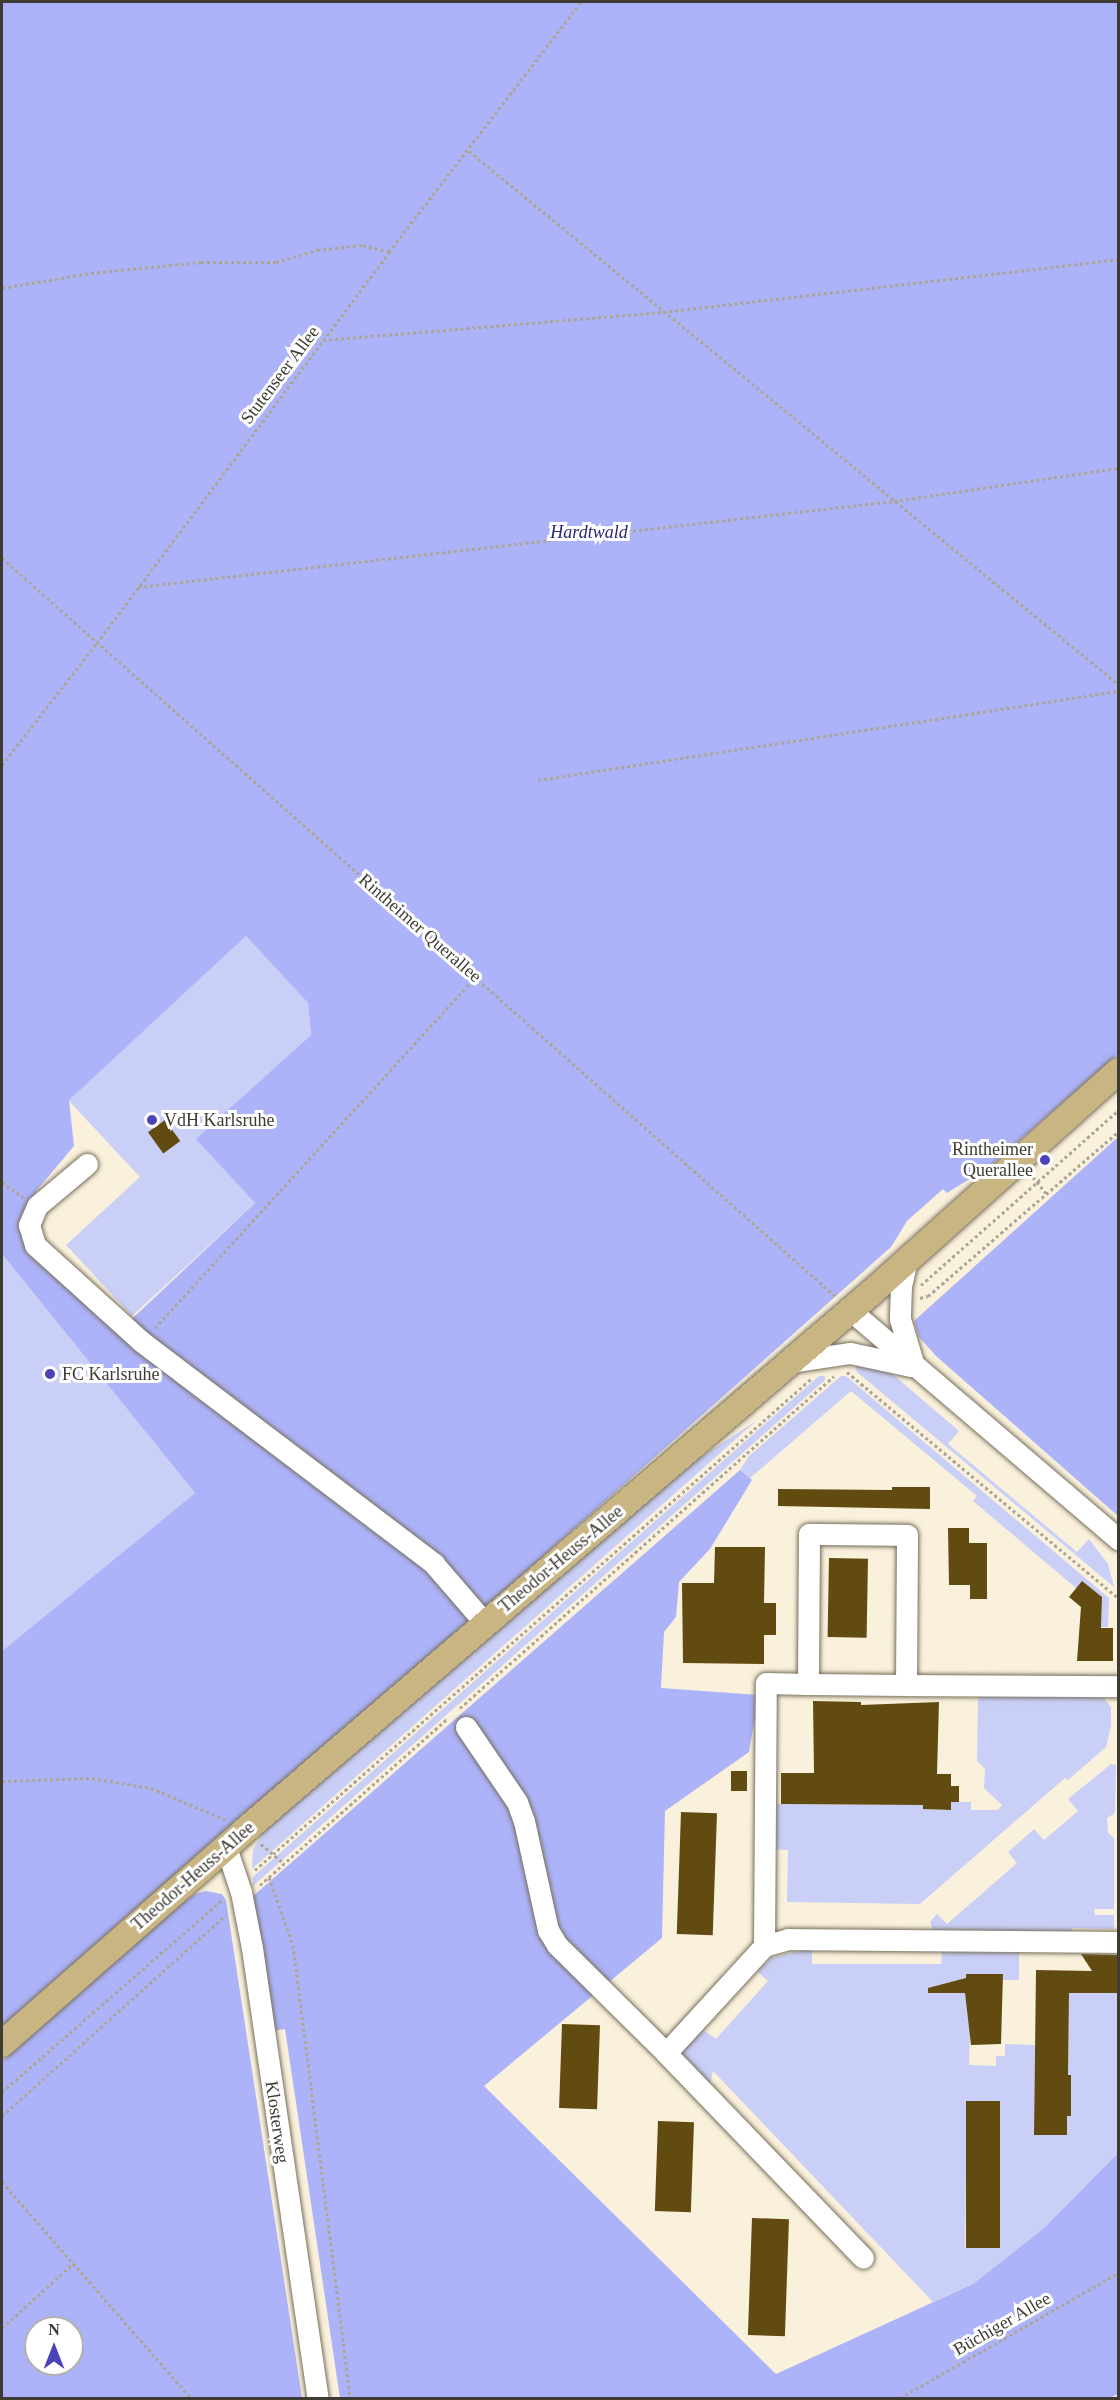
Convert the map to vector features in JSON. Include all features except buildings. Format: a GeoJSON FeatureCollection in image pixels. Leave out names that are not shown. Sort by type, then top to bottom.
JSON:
{"type":"FeatureCollection","features":[{"type":"Feature","properties":{"kind":"main road","name":"Theodor-Heuss-Allee"},"geometry":{"type":"LineString","coordinates":[[2,2044],[485,1623],[789,1362],[844,1304],[907,1260],[1119,1071]]}},
{"type":"Feature","properties":{"kind":"street"},"geometry":{"type":"LineString","coordinates":[[87,1164],[37,1206],[29,1225],[35,1245],[142,1342],[434,1564],[485,1623]]}},
{"type":"Feature","properties":{"kind":"street"},"geometry":{"type":"LineString","coordinates":[[907,1260],[900,1306],[903,1330],[914,1366]]}},
{"type":"Feature","properties":{"kind":"street"},"geometry":{"type":"LineString","coordinates":[[844,1304],[1119,1539]]}},
{"type":"Feature","properties":{"kind":"street"},"geometry":{"type":"LineString","coordinates":[[789,1362],[850,1353],[914,1366]]}},
{"type":"Feature","properties":{"kind":"street"},"geometry":{"type":"LineString","coordinates":[[808,1684],[808,1534],[874,1534],[907,1535],[906,1685]]}},
{"type":"Feature","properties":{"kind":"street"},"geometry":{"type":"LineString","coordinates":[[764,1946],[766,1683],[1119,1686]]}},
{"type":"Feature","properties":{"kind":"street"},"geometry":{"type":"LineString","coordinates":[[466,1727],[517,1802],[524,1821],[548,1930],[557,1945],[666,2053],[863,2258]]}},
{"type":"Feature","properties":{"kind":"street","name":"Klosterweg"},"geometry":{"type":"LineString","coordinates":[[235,1840],[318,2398]]}},
{"type":"Feature","properties":{"kind":"street"},"geometry":{"type":"LineString","coordinates":[[666,2053],[764,1946],[788,1939],[1119,1942]]}},
{"type":"Feature","properties":{"kind":"path","name":"Stutenseer Allee"},"geometry":{"type":"LineString","coordinates":[[2,765],[97,643],[389,252],[469,151],[581,2]]}},
{"type":"Feature","properties":{"kind":"path"},"geometry":{"type":"LineString","coordinates":[[469,151],[1119,684]]}},
{"type":"Feature","properties":{"kind":"path"},"geometry":{"type":"LineString","coordinates":[[2,288],[91,273],[201,262],[276,262],[317,250],[363,245],[389,252]]}},
{"type":"Feature","properties":{"kind":"path"},"geometry":{"type":"LineString","coordinates":[[323,340],[663,312],[1119,259]]}},
{"type":"Feature","properties":{"kind":"path"},"geometry":{"type":"LineString","coordinates":[[138,587],[894,501],[1119,468]]}},
{"type":"Feature","properties":{"kind":"path","name":"Rintheimer Querallee"},"geometry":{"type":"LineString","coordinates":[[2,558],[844,1304]]}},
{"type":"Feature","properties":{"kind":"path"},"geometry":{"type":"LineString","coordinates":[[538,780],[1119,690]]}},
{"type":"Feature","properties":{"kind":"path"},"geometry":{"type":"LineString","coordinates":[[142,1342],[476,977]]}},
{"type":"Feature","properties":{"kind":"path"},"geometry":{"type":"LineString","coordinates":[[900,1306],[1119,1111]]}},
{"type":"Feature","properties":{"kind":"path"},"geometry":{"type":"LineString","coordinates":[[936,1289],[1119,1132]]}},
{"type":"Feature","properties":{"kind":"path"},"geometry":{"type":"LineString","coordinates":[[1032,1176],[1047,1194]]}},
{"type":"Feature","properties":{"kind":"path"},"geometry":{"type":"LineString","coordinates":[[2,1182],[37,1206]]}},
{"type":"Feature","properties":{"kind":"path"},"geometry":{"type":"LineString","coordinates":[[2,2092],[241,1892],[269,1877],[827,1383],[841,1367],[1119,1598]]}},
{"type":"Feature","properties":{"kind":"path"},"geometry":{"type":"LineString","coordinates":[[2,2116],[241,1892],[274,1854],[818,1373]]}},
{"type":"Feature","properties":{"kind":"path"},"geometry":{"type":"LineString","coordinates":[[2,1781],[93,1778],[151,1788],[235,1824],[235,1840],[274,1854],[284,1863]]}},
{"type":"Feature","properties":{"kind":"path"},"geometry":{"type":"LineString","coordinates":[[269,1877],[293,1945],[350,2398]]}},
{"type":"Feature","properties":{"kind":"path"},"geometry":{"type":"LineString","coordinates":[[2,2182],[191,2398]]}},
{"type":"Feature","properties":{"kind":"path"},"geometry":{"type":"LineString","coordinates":[[2,2328],[74,2263]]}},
{"type":"Feature","properties":{"kind":"path","name":"Büchiger Allee"},"geometry":{"type":"LineString","coordinates":[[900,2398],[1119,2273]]}},
{"type":"Feature","properties":{"kind":"shaded area","name":"VdH Karlsruhe"},"geometry":{"type":"Polygon","coordinates":[[[246,936],[308,1003],[311,1035],[197,1139],[255,1203],[132,1316],[66,1245],[140,1177],[68,1100],[246,936]]]}},
{"type":"Feature","properties":{"kind":"shaded area","name":"FC Karlsruhe"},"geometry":{"type":"Polygon","coordinates":[[[2,1254],[195,1493],[2,1651],[2,1254]]]}},
{"type":"Feature","properties":{"kind":"shaded area"},"geometry":{"type":"Polygon","coordinates":[[[854,1363],[888,1371],[896,1377],[959,1431],[948,1444],[1077,1552],[1089,1539],[1108,1564],[1114,1587],[857,1372],[854,1363]]]}},
{"type":"Feature","properties":{"kind":"shaded area"},"geometry":{"type":"Polygon","coordinates":[[[819,1376],[825,1376],[825,1380],[253,1886],[253,1877],[819,1376]]]}},
{"type":"Feature","properties":{"kind":"shaded area"},"geometry":{"type":"Polygon","coordinates":[[[841,1376],[846,1376],[1109,1598],[1108,1627],[1101,1627],[1102,1597],[1076,1588],[973,1501],[977,1496],[851,1391],[750,1478],[740,1470],[749,1456],[841,1376]]]}},
{"type":"Feature","properties":{"kind":"shaded area"},"geometry":{"type":"Polygon","coordinates":[[[756,1421],[252,1869],[253,1850],[266,1828],[678,1472],[756,1421]]]}},
{"type":"Feature","properties":{"kind":"shaded area"},"geometry":{"type":"Polygon","coordinates":[[[982,1695],[1105,1695],[1105,1700],[1111,1707],[1111,1726],[1106,1747],[1068,1780],[1065,1778],[920,1904],[787,1902],[788,1850],[769,1849],[770,1804],[923,1805],[924,1809],[951,1810],[951,1802],[971,1802],[971,1810],[998,1810],[1002,1805],[984,1788],[985,1769],[977,1761],[978,1699],[982,1695]]]}},
{"type":"Feature","properties":{"kind":"shaded area"},"geometry":{"type":"Polygon","coordinates":[[[1111,1764],[1116,1765],[1115,1813],[1107,1818],[1108,1833],[1114,1838],[1114,1909],[1094,1909],[1095,1915],[1114,1915],[1114,1929],[1072,1928],[1072,1933],[933,1930],[930,1922],[937,1914],[947,1924],[1017,1863],[1008,1852],[1034,1829],[1044,1840],[1078,1811],[1068,1799],[1111,1764]]]}},
{"type":"Feature","properties":{"kind":"shaded area"},"geometry":{"type":"Polygon","coordinates":[[[801,1950],[812,1950],[812,1964],[941,1964],[942,1951],[1019,1952],[1019,1980],[1002,1980],[1002,1974],[966,1974],[965,1979],[948,1983],[965,1993],[970,2031],[969,2065],[996,2066],[996,2056],[1005,2056],[1005,2044],[1035,2045],[1034,2134],[1067,2135],[1067,2116],[1071,2116],[1071,2076],[1068,2075],[1069,1993],[1118,1993],[1118,2153],[1044,2228],[973,2284],[933,2302],[713,2071],[709,2089],[681,2056],[681,2052],[703,2030],[716,2039],[768,1981],[758,1972],[772,1958],[801,1950]],[[967,2101],[965,2247],[998,2248],[1000,2101],[967,2101]]]}},
{"type":"Feature","properties":{"kind":"green space","name":"Hardtwald"},"geometry":{"type":"Polygon","coordinates":[[[2,2],[1118,2],[1118,1054],[989,1167],[947,1193],[943,1189],[907,1221],[891,1247],[261,1807],[2,2033],[2,1651],[195,1493],[2,1254],[2,2]],[[246,936],[69,1100],[74,1146],[37,1190],[22,1221],[28,1254],[118,1332],[255,1203],[196,1139],[311,1035],[308,1003],[246,936]]]}},
{"type":"Feature","properties":{"kind":"green space"},"geometry":{"type":"Polygon","coordinates":[[[1118,1137],[1118,1516],[936,1356],[919,1337],[914,1321],[1118,1137]]]}},
{"type":"Feature","properties":{"kind":"green space"},"geometry":{"type":"Polygon","coordinates":[[[740,1470],[752,1480],[710,1549],[679,1582],[676,1617],[664,1632],[661,1688],[759,1695],[749,1752],[665,1811],[662,1938],[484,2086],[776,2374],[973,2284],[1044,2228],[1118,2153],[1118,2394],[1110,2398],[340,2398],[285,2029],[272,2031],[252,1897],[740,1470]]]}},
{"type":"Feature","properties":{"kind":"green space"},"geometry":{"type":"Polygon","coordinates":[[[206,1891],[222,1894],[226,1900],[302,2398],[2,2398],[2,2061],[179,1905],[195,1894],[206,1891]]]}},
{"type":"Feature","properties":{"kind":"place","name":"VdH Karlsruhe"},"geometry":{"type":"Point","coordinates":[152,1120]}},
{"type":"Feature","properties":{"kind":"place","name":"Rintheimer Querallee"},"geometry":{"type":"Point","coordinates":[1045,1160]}},
{"type":"Feature","properties":{"kind":"place","name":"FC Karlsruhe"},"geometry":{"type":"Point","coordinates":[50,1374]}}]}
